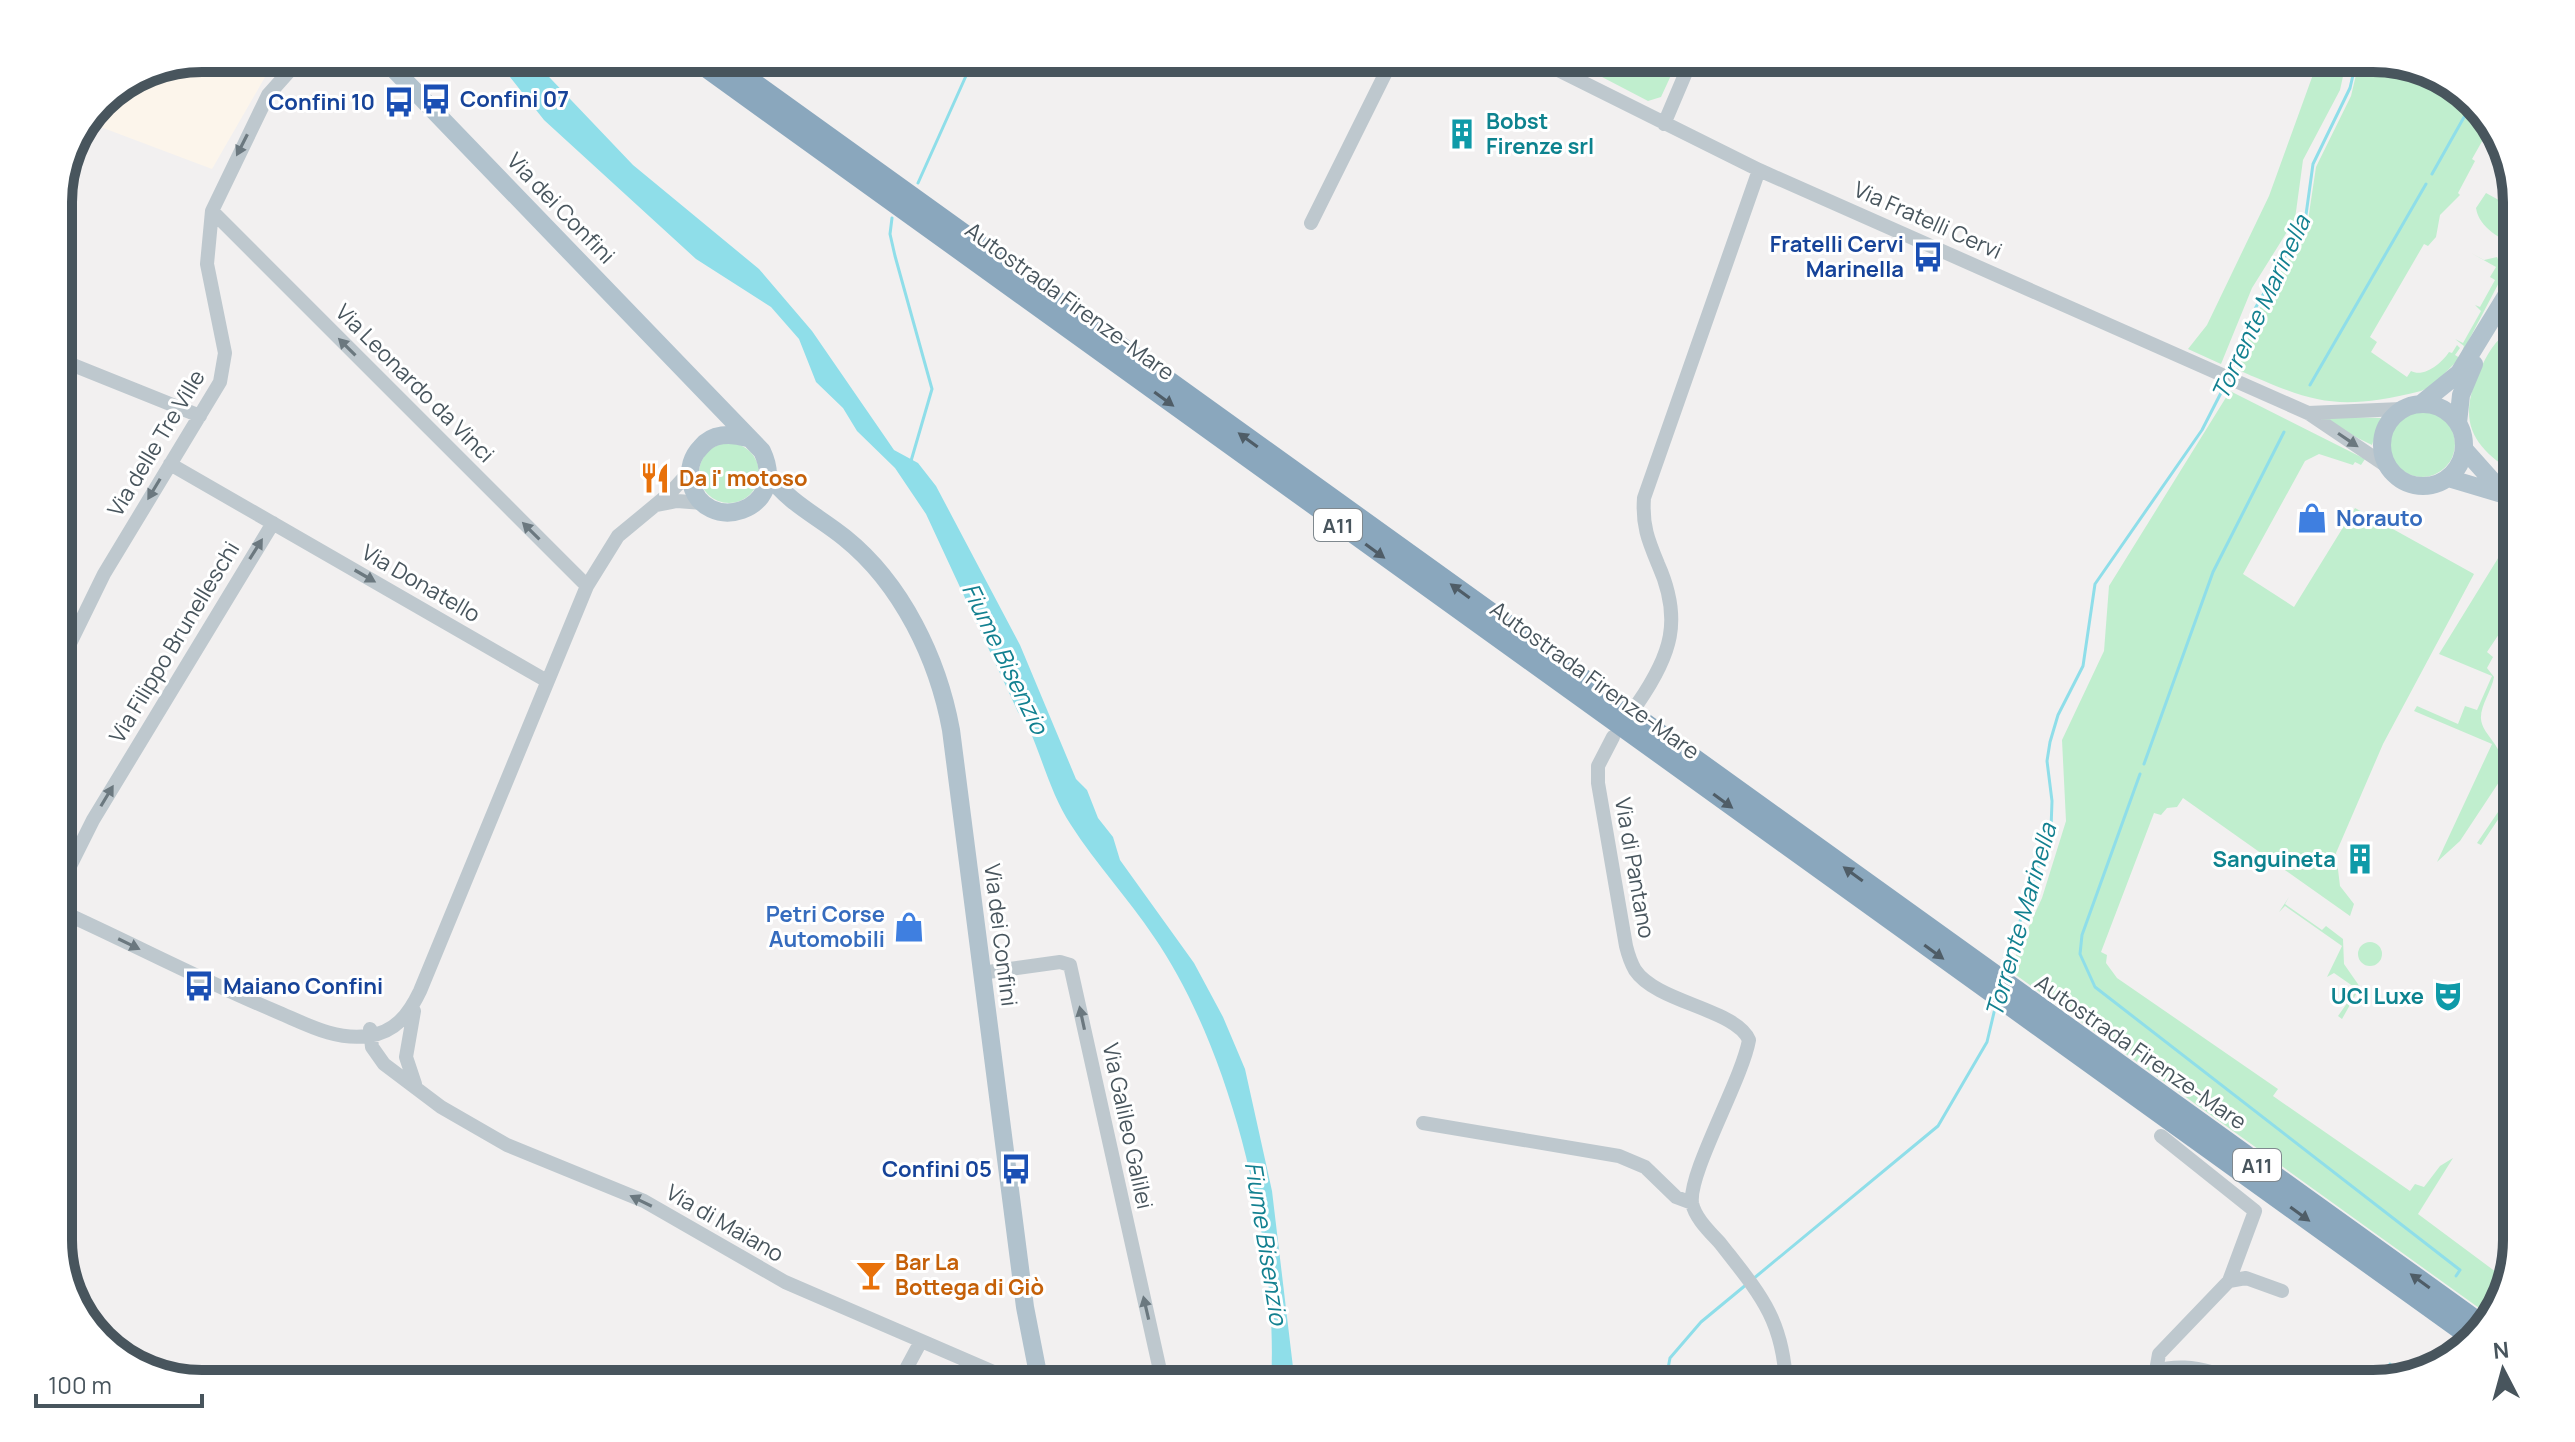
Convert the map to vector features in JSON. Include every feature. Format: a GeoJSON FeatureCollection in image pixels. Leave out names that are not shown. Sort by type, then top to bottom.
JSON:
{"type":"FeatureCollection","features":[{"type":"Feature","properties":{"kind":"highway","name":"Autostrada Firenze-Mare"},"geometry":{"type":"LineString","coordinates":[[713,72],[1985,979]]}},
{"type":"Feature","properties":{"kind":"highway","name":"Autostrada Firenze-Mare"},"geometry":{"type":"LineString","coordinates":[[738,72],[1985,979],[2463,1331]]}},
{"type":"Feature","properties":{"kind":"highway","name":"Autostrada Firenze-Mare"},"geometry":{"type":"LineString","coordinates":[[2031,1013],[2475,1320]]}},
{"type":"Feature","properties":{"kind":"main road","name":"Via dei Confini"},"geometry":{"type":"LineString","coordinates":[[396,72],[762,451],[769,475],[789,500],[859,550],[898,600],[923,641],[940,686],[951,730],[1025,1307],[1037,1370]]}},
{"type":"Feature","properties":{"kind":"main road"},"geometry":{"type":"LineString","coordinates":[[2422,403],[2459,373],[2503,301]]}},
{"type":"Feature","properties":{"kind":"main road"},"geometry":{"type":"LineString","coordinates":[[2458,423],[2461,395],[2471,371],[2503,317]]}},
{"type":"Feature","properties":{"kind":"main road"},"geometry":{"type":"LineString","coordinates":[[705,392],[712,418],[707,441]]}},
{"type":"Feature","properties":{"kind":"main road"},"geometry":{"type":"LineString","coordinates":[[2422,403],[2442,408],[2458,423]]}},
{"type":"Feature","properties":{"kind":"main road","name":"Via Fratelli Cervi"},"geometry":{"type":"LineString","coordinates":[[2401,409],[2422,403]]}},
{"type":"Feature","properties":{"kind":"main road"},"geometry":{"type":"LineString","coordinates":[[2388,467],[2381,444],[2384,428],[2401,409]]}},
{"type":"Feature","properties":{"kind":"main road","name":"Via Fratelli Cervi"},"geometry":{"type":"LineString","coordinates":[[2458,423],[2464,449],[2503,490]]}},
{"type":"Feature","properties":{"kind":"main road"},"geometry":{"type":"LineString","coordinates":[[703,503],[693,488],[690,471],[695,454],[707,441],[730,434],[747,438]]}},
{"type":"Feature","properties":{"kind":"main road"},"geometry":{"type":"LineString","coordinates":[[2448,478],[2458,467],[2464,449]]}},
{"type":"Feature","properties":{"kind":"main road","name":"Via Fratelli Cervi"},"geometry":{"type":"LineString","coordinates":[[2388,467],[2399,478],[2418,487],[2439,485],[2448,478],[2503,496]]}},
{"type":"Feature","properties":{"kind":"main road"},"geometry":{"type":"LineString","coordinates":[[755,504],[766,489],[769,475]]}},
{"type":"Feature","properties":{"kind":"main road","name":"Via dei Confini"},"geometry":{"type":"LineString","coordinates":[[703,503],[713,510],[730,513],[755,504],[784,507],[832,528]]}},
{"type":"Feature","properties":{"kind":"street","name":"Via delle Tre Ville"},"geometry":{"type":"LineString","coordinates":[[72,639],[104,574],[220,382],[225,361],[208,273],[212,211],[268,95],[289,72]]}},
{"type":"Feature","properties":{"kind":"street"},"geometry":{"type":"LineString","coordinates":[[1311,223],[1386,72]]}},
{"type":"Feature","properties":{"kind":"street","name":"Via Fratelli Cervi"},"geometry":{"type":"LineString","coordinates":[[1562,72],[1759,170],[2308,413],[2388,467]]}},
{"type":"Feature","properties":{"kind":"street"},"geometry":{"type":"LineString","coordinates":[[1664,124],[1686,72]]}},
{"type":"Feature","properties":{"kind":"street"},"geometry":{"type":"LineString","coordinates":[[1638,703],[1666,657],[1672,633],[1667,587],[1642,524],[1644,498],[1759,170]]}},
{"type":"Feature","properties":{"kind":"street","name":"Via Leonardo da Vinci"},"geometry":{"type":"LineString","coordinates":[[212,211],[587,586]]}},
{"type":"Feature","properties":{"kind":"street"},"geometry":{"type":"LineString","coordinates":[[72,365],[200,416]]}},
{"type":"Feature","properties":{"kind":"street","name":"Via Fratelli Cervi"},"geometry":{"type":"LineString","coordinates":[[2308,413],[2401,409]]}},
{"type":"Feature","properties":{"kind":"street"},"geometry":{"type":"LineString","coordinates":[[170,464],[273,523]]}},
{"type":"Feature","properties":{"kind":"street"},"geometry":{"type":"LineString","coordinates":[[72,917],[202,981],[319,1030],[369,1036],[390,1028],[408,1015],[416,999],[587,586],[609,547],[690,471]]}},
{"type":"Feature","properties":{"kind":"street"},"geometry":{"type":"LineString","coordinates":[[652,506],[677,501],[703,503]]}},
{"type":"Feature","properties":{"kind":"street","name":"Via Donatello"},"geometry":{"type":"LineString","coordinates":[[273,523],[547,681]]}},
{"type":"Feature","properties":{"kind":"street","name":"Via Filippo Brunelleschi"},"geometry":{"type":"LineString","coordinates":[[72,862],[93,820],[273,523]]}},
{"type":"Feature","properties":{"kind":"street","name":"Via di Pantano"},"geometry":{"type":"LineString","coordinates":[[1613,737],[1598,766],[1598,783],[1626,946],[1635,970],[1651,985],[1675,999],[1703,1008],[1743,1032],[1749,1040],[1741,1073],[1696,1181],[1692,1203]]}},
{"type":"Feature","properties":{"kind":"street","name":"Via Galileo Galilei"},"geometry":{"type":"LineString","coordinates":[[981,973],[1060,962],[1070,965],[1160,1370]]}},
{"type":"Feature","properties":{"kind":"street"},"geometry":{"type":"LineString","coordinates":[[369,1036],[369,1029],[388,1021],[416,999]]}},
{"type":"Feature","properties":{"kind":"street"},"geometry":{"type":"LineString","coordinates":[[406,1057],[416,999]]}},
{"type":"Feature","properties":{"kind":"street"},"geometry":{"type":"LineString","coordinates":[[390,1028],[406,1057],[415,1084]]}},
{"type":"Feature","properties":{"kind":"street","name":"Via di Maiano"},"geometry":{"type":"LineString","coordinates":[[369,1036],[381,1061],[415,1084],[441,1107],[507,1145],[644,1201],[697,1229],[732,1254],[920,1343],[987,1370]]}},
{"type":"Feature","properties":{"kind":"street"},"geometry":{"type":"LineString","coordinates":[[1423,1123],[1619,1156],[1645,1167],[1676,1197],[1692,1203],[1702,1221],[1763,1295],[1781,1335],[1785,1370]]}},
{"type":"Feature","properties":{"kind":"street"},"geometry":{"type":"LineString","coordinates":[[2156,1370],[2159,1354],[2229,1281],[2255,1211],[2161,1136]]}},
{"type":"Feature","properties":{"kind":"street"},"geometry":{"type":"LineString","coordinates":[[2229,1281],[2246,1278],[2282,1291]]}},
{"type":"Feature","properties":{"kind":"street"},"geometry":{"type":"LineString","coordinates":[[906,1370],[920,1343]]}},
{"type":"Feature","properties":{"kind":"street"},"geometry":{"type":"LineString","coordinates":[[2171,1370],[2207,1370]]}},
{"type":"Feature","properties":{"kind":"shaded area"},"geometry":{"type":"Polygon","coordinates":[[[268,72],[212,169],[97,126],[116,104],[137,89],[160,79],[185,73],[268,72]]]}},
{"type":"Feature","properties":{"kind":"green space"},"geometry":{"type":"Polygon","coordinates":[[[1605,72],[1673,72],[1661,97],[1648,101],[1602,77],[1605,72]]]}},
{"type":"Feature","properties":{"kind":"green space"},"geometry":{"type":"Polygon","coordinates":[[[2314,72],[2344,72],[2340,90],[2303,160],[2295,219],[2252,288],[2221,364],[2188,349],[2207,325],[2269,196],[2314,72]]]}},
{"type":"Feature","properties":{"kind":"green space"},"geometry":{"type":"Polygon","coordinates":[[[2357,72],[2407,76],[2438,89],[2459,104],[2485,136],[2472,159],[2475,161],[2458,193],[2460,195],[2440,215],[2436,237],[2428,246],[2424,244],[2370,337],[2377,342],[2371,352],[2407,377],[2411,371],[2421,373],[2432,368],[2449,352],[2452,353],[2457,345],[2460,348],[2455,355],[2460,358],[2432,386],[2421,391],[2345,402],[2326,401],[2286,390],[2236,369],[2266,293],[2299,245],[2307,227],[2316,167],[2351,96],[2357,72]]]}},
{"type":"Feature","properties":{"kind":"green space"},"geometry":{"type":"Polygon","coordinates":[[[2486,193],[2503,202],[2503,239],[2486,227],[2476,208],[2486,193]]]}},
{"type":"Feature","properties":{"kind":"green space"},"geometry":{"type":"Polygon","coordinates":[[[2471,253],[2484,260],[2497,257],[2503,275],[2461,355],[2464,346],[2455,339],[2463,343],[2481,311],[2475,305],[2480,307],[2495,280],[2490,277],[2496,267],[2471,253]]]}},
{"type":"Feature","properties":{"kind":"green space"},"geometry":{"type":"Polygon","coordinates":[[[2503,336],[2503,465],[2474,435],[2469,409],[2477,377],[2503,336]]]}},
{"type":"Feature","properties":{"kind":"green space"},"geometry":{"type":"Polygon","coordinates":[[[2230,391],[2365,459],[2361,465],[2355,462],[2353,465],[2319,454],[2305,461],[2243,574],[2294,607],[2355,508],[2474,574],[2383,744],[2336,853],[2340,886],[2354,904],[2350,916],[2183,798],[2177,807],[2167,808],[2161,815],[2154,813],[2101,952],[2107,955],[2106,963],[2117,978],[2278,1089],[2273,1096],[2410,1191],[2415,1184],[2424,1187],[2440,1166],[2453,1158],[2418,1214],[2499,1274],[2482,1310],[2009,970],[2042,898],[2066,821],[2062,740],[2104,651],[2109,586],[2230,391]]]}},
{"type":"Feature","properties":{"kind":"green space"},"geometry":{"type":"Polygon","coordinates":[[[2415,411],[2429,411],[2441,416],[2450,425],[2455,444],[2453,457],[2446,468],[2429,477],[2415,477],[2403,472],[2394,463],[2389,451],[2389,437],[2394,425],[2403,416],[2415,411]]]}},
{"type":"Feature","properties":{"kind":"green space"},"geometry":{"type":"Polygon","coordinates":[[[2320,416],[2381,418],[2372,445],[2323,421],[2320,416]]]}},
{"type":"Feature","properties":{"kind":"green space"},"geometry":{"type":"Polygon","coordinates":[[[729,443],[751,451],[759,473],[751,495],[729,503],[707,495],[699,473],[707,451],[729,443]]]}},
{"type":"Feature","properties":{"kind":"green space"},"geometry":{"type":"Polygon","coordinates":[[[2503,550],[2503,628],[2487,652],[2493,657],[2487,668],[2494,677],[2481,719],[2501,755],[2503,776],[2460,841],[2437,862],[2492,744],[2414,711],[2417,706],[2458,724],[2465,706],[2477,710],[2492,676],[2439,654],[2503,550]]]}},
{"type":"Feature","properties":{"kind":"green space"},"geometry":{"type":"Polygon","coordinates":[[[2503,805],[2503,812],[2481,845],[2477,843],[2503,805]]]}},
{"type":"Feature","properties":{"kind":"green space"},"geometry":{"type":"Polygon","coordinates":[[[2289,897],[2285,904],[2322,930],[2326,926],[2343,939],[2344,964],[2360,987],[2342,1019],[2338,1016],[2357,989],[2334,973],[2327,977],[2342,946],[2285,906],[2279,912],[2289,897]]]}},
{"type":"Feature","properties":{"kind":"green space"},"geometry":{"type":"Polygon","coordinates":[[[2370,942],[2379,945],[2382,954],[2379,963],[2370,966],[2361,963],[2358,954],[2361,945],[2370,942]]]}},
{"type":"Feature","properties":{"kind":"water","name":"Fiume Bisenzio"},"geometry":{"type":"Polygon","coordinates":[[[506,72],[544,72],[633,165],[759,269],[812,331],[894,450],[918,463],[936,486],[1020,645],[1076,779],[1087,790],[1098,818],[1113,837],[1120,860],[1194,963],[1223,1017],[1245,1069],[1272,1191],[1293,1370],[1271,1370],[1267,1272],[1258,1212],[1245,1152],[1206,1035],[1182,983],[1154,937],[1064,813],[1027,724],[1018,712],[926,514],[895,468],[857,431],[843,408],[816,382],[799,339],[771,307],[696,259],[544,120],[506,72]]]}},
{"type":"Feature","properties":{"kind":"waterway"},"geometry":{"type":"LineString","coordinates":[[918,183],[968,72]]}},
{"type":"Feature","properties":{"kind":"waterway","name":"Torrente Marinella"},"geometry":{"type":"LineString","coordinates":[[2230,374],[2256,307],[2305,222],[2313,164],[2350,88],[2354,72]]}},
{"type":"Feature","properties":{"kind":"waterway"},"geometry":{"type":"LineString","coordinates":[[2432,174],[2467,112]]}},
{"type":"Feature","properties":{"kind":"waterway"},"geometry":{"type":"LineString","coordinates":[[2310,385],[2426,184]]}},
{"type":"Feature","properties":{"kind":"waterway"},"geometry":{"type":"LineString","coordinates":[[892,218],[890,234],[895,256],[932,389],[911,461]]}},
{"type":"Feature","properties":{"kind":"waterway","name":"Torrente Marinella"},"geometry":{"type":"LineString","coordinates":[[2004,969],[2051,829],[2052,801],[2047,761],[2050,742],[2058,715],[2083,666],[2095,584],[2202,430],[2227,381]]}},
{"type":"Feature","properties":{"kind":"waterway"},"geometry":{"type":"LineString","coordinates":[[2144,764],[2213,572],[2284,432]]}},
{"type":"Feature","properties":{"kind":"waterway"},"geometry":{"type":"LineString","coordinates":[[2140,774],[2082,935],[2080,954],[2095,987],[2460,1270],[2456,1276]]}},
{"type":"Feature","properties":{"kind":"waterway","name":"Torrente Marinella"},"geometry":{"type":"LineString","coordinates":[[1753,1279],[1938,1126],[1987,1042],[1996,1004]]}},
{"type":"Feature","properties":{"kind":"waterway","name":"Torrente Marinella"},"geometry":{"type":"LineString","coordinates":[[1668,1370],[1670,1358],[1701,1322],[1747,1284]]}},
{"type":"Feature","properties":{"kind":"waterway"},"geometry":{"type":"LineString","coordinates":[[2388,1369],[2390,1364]]}},
{"type":"Feature","properties":{"kind":"place","name":"Confini 07"},"geometry":{"type":"Point","coordinates":[436,99]}},
{"type":"Feature","properties":{"kind":"place","name":"Confini 10"},"geometry":{"type":"Point","coordinates":[399,102]}},
{"type":"Feature","properties":{"kind":"place","name":"Bobst Firenze srl"},"geometry":{"type":"Point","coordinates":[1462,134]}},
{"type":"Feature","properties":{"kind":"place","name":"Fratelli Cervi Marinella"},"geometry":{"type":"Point","coordinates":[1928,257]}},
{"type":"Feature","properties":{"kind":"place","name":"Da i' motoso"},"geometry":{"type":"Point","coordinates":[655,478]}},
{"type":"Feature","properties":{"kind":"place","name":"Norauto"},"geometry":{"type":"Point","coordinates":[2312,518]}},
{"type":"Feature","properties":{"kind":"place","name":"Sanguineta"},"geometry":{"type":"Point","coordinates":[2360,859]}},
{"type":"Feature","properties":{"kind":"place","name":"Petri Corse Automobili"},"geometry":{"type":"Point","coordinates":[909,927]}},
{"type":"Feature","properties":{"kind":"place","name":"Maiano Confini"},"geometry":{"type":"Point","coordinates":[199,986]}},
{"type":"Feature","properties":{"kind":"place","name":"UCI Luxe"},"geometry":{"type":"Point","coordinates":[2448,996]}},
{"type":"Feature","properties":{"kind":"place","name":"Confini 05"},"geometry":{"type":"Point","coordinates":[1016,1169]}},
{"type":"Feature","properties":{"kind":"place","name":"Bar La Bottega di Giò"},"geometry":{"type":"Point","coordinates":[871,1275]}}]}
